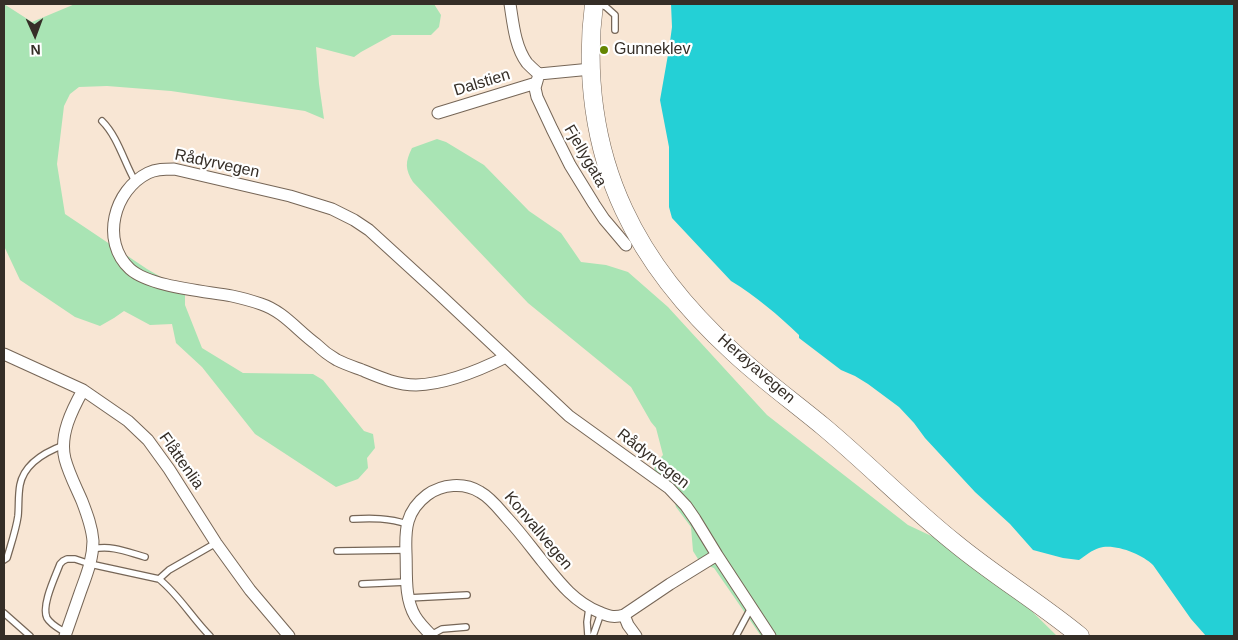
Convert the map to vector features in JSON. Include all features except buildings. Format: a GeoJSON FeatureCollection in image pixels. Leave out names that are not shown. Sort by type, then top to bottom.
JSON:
{"type":"FeatureCollection","features":[{"type":"Feature","properties":{"kind":"highway","name":"Herøyavegen"},"geometry":{"type":"LineString","coordinates":[[594,4],[591,30],[594,108],[608,171],[626,214],[642,244],[666,279],[734,353],[849,448],[917,511],[986,568],[1080,636]]}},
{"type":"Feature","properties":{"kind":"street","name":"Fjellygata"},"geometry":{"type":"LineString","coordinates":[[510,4],[522,54],[538,79],[535,88],[542,110],[570,165],[604,219],[626,245]]}},
{"type":"Feature","properties":{"kind":"street"},"geometry":{"type":"LineString","coordinates":[[538,79],[591,69]]}},
{"type":"Feature","properties":{"kind":"street","name":"Dalstien"},"geometry":{"type":"LineString","coordinates":[[438,113],[538,79]]}},
{"type":"Feature","properties":{"kind":"street","name":"Rådyrvegen"},"geometry":{"type":"LineString","coordinates":[[506,356],[487,367],[437,382],[418,385],[392,381],[337,360],[314,344],[279,312],[264,304],[144,278],[130,269],[120,256],[113,231],[120,201],[135,181],[149,172],[161,169],[174,170],[281,194],[332,209],[369,230],[506,356],[569,416],[669,488],[696,519],[770,636]]}},
{"type":"Feature","properties":{"kind":"street","name":"Flåttenlia"},"geometry":{"type":"LineString","coordinates":[[4,354],[83,390],[128,421],[148,440],[169,469],[216,543],[250,590],[289,636]]}},
{"type":"Feature","properties":{"kind":"street"},"geometry":{"type":"LineString","coordinates":[[66,635],[90,564],[93,549],[88,517],[64,457],[64,436],[74,407],[83,390]]}},
{"type":"Feature","properties":{"kind":"street","name":"Konvallvegen"},"geometry":{"type":"LineString","coordinates":[[431,636],[415,617],[408,598],[405,533],[414,509],[420,501],[438,489],[450,485],[480,491],[499,508],[573,597],[589,608],[601,613],[617,617],[624,615]]}},
{"type":"Feature","properties":{"kind":"street"},"geometry":{"type":"LineString","coordinates":[[636,636],[624,615],[717,555]]}},
{"type":"Feature","properties":{"kind":"lane"},"geometry":{"type":"LineString","coordinates":[[599,4],[615,15],[615,30]]}},
{"type":"Feature","properties":{"kind":"lane"},"geometry":{"type":"LineString","coordinates":[[102,121],[113,135],[128,170],[135,181]]}},
{"type":"Feature","properties":{"kind":"lane"},"geometry":{"type":"LineString","coordinates":[[4,560],[7,558],[16,527],[20,483],[24,474],[45,453],[64,445]]}},
{"type":"Feature","properties":{"kind":"lane"},"geometry":{"type":"LineString","coordinates":[[353,519],[376,518],[407,524]]}},
{"type":"Feature","properties":{"kind":"lane"},"geometry":{"type":"LineString","coordinates":[[159,579],[169,570],[216,543]]}},
{"type":"Feature","properties":{"kind":"lane"},"geometry":{"type":"LineString","coordinates":[[93,549],[112,548],[145,557]]}},
{"type":"Feature","properties":{"kind":"lane"},"geometry":{"type":"LineString","coordinates":[[337,551],[406,550]]}},
{"type":"Feature","properties":{"kind":"lane"},"geometry":{"type":"LineString","coordinates":[[66,635],[47,618],[46,602],[60,564],[67,559],[75,559],[159,579],[180,600],[210,636]]}},
{"type":"Feature","properties":{"kind":"lane"},"geometry":{"type":"LineString","coordinates":[[362,584],[407,582]]}},
{"type":"Feature","properties":{"kind":"lane"},"geometry":{"type":"LineString","coordinates":[[408,598],[467,595]]}},
{"type":"Feature","properties":{"kind":"lane"},"geometry":{"type":"LineString","coordinates":[[588,636],[589,608]]}},
{"type":"Feature","properties":{"kind":"lane"},"geometry":{"type":"LineString","coordinates":[[736,636],[751,608]]}},
{"type":"Feature","properties":{"kind":"lane"},"geometry":{"type":"LineString","coordinates":[[4,613],[30,636]]}},
{"type":"Feature","properties":{"kind":"lane"},"geometry":{"type":"LineString","coordinates":[[593,636],[601,613]]}},
{"type":"Feature","properties":{"kind":"lane"},"geometry":{"type":"LineString","coordinates":[[431,636],[442,629],[466,627]]}},
{"type":"Feature","properties":{"kind":"green space"},"geometry":{"type":"Polygon","coordinates":[[[4,4],[32,22],[75,4],[434,4],[441,15],[439,27],[431,35],[392,35],[354,57],[316,47],[324,119],[305,111],[171,91],[107,86],[79,87],[70,94],[64,106],[57,164],[65,214],[147,269],[185,291],[185,305],[202,348],[243,373],[313,374],[323,380],[364,431],[373,434],[375,448],[367,458],[368,468],[358,479],[336,487],[255,434],[202,367],[176,343],[172,324],[150,325],[124,311],[100,326],[75,317],[20,280],[4,246],[4,4]]]}},
{"type":"Feature","properties":{"kind":"green space"},"geometry":{"type":"Polygon","coordinates":[[[437,139],[446,142],[484,165],[529,211],[561,233],[581,262],[606,265],[628,272],[668,307],[767,415],[908,525],[978,558],[1057,636],[761,636],[714,568],[705,565],[698,559],[693,551],[691,527],[676,507],[673,496],[661,490],[656,482],[655,464],[663,455],[656,428],[631,387],[528,303],[413,182],[408,173],[407,165],[412,148],[437,139]]]}},
{"type":"Feature","properties":{"kind":"water"},"geometry":{"type":"Polygon","coordinates":[[[671,4],[1234,4],[1234,636],[1206,636],[1191,619],[1153,565],[1128,550],[1112,547],[1099,548],[1079,560],[1033,550],[1010,524],[975,492],[899,407],[868,384],[841,370],[799,338],[799,335],[775,313],[731,281],[672,218],[669,207],[669,147],[660,100],[672,27],[671,4]]]}},
{"type":"Feature","properties":{"kind":"place","name":"Gunneklev"},"geometry":{"type":"Point","coordinates":[604,50]}}]}
